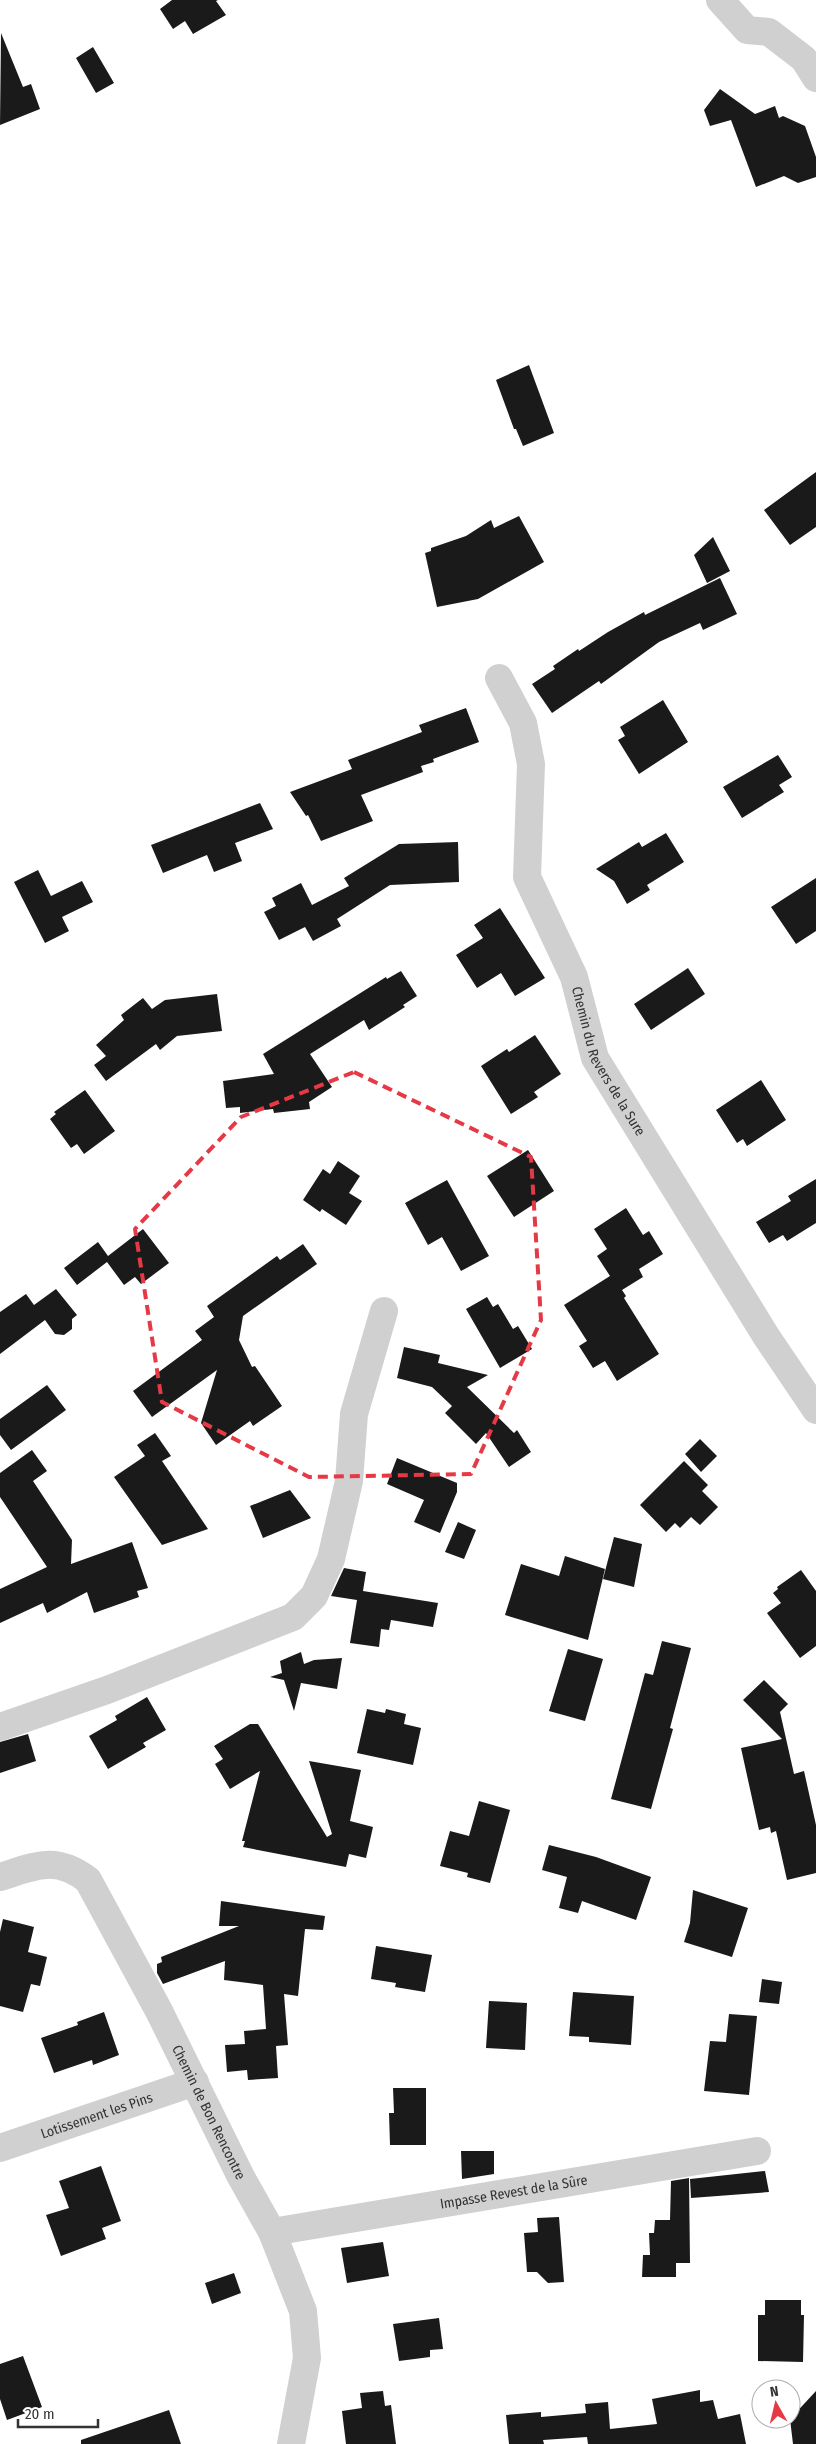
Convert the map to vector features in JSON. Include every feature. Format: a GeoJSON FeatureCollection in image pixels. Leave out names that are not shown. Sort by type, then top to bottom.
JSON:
{"type":"FeatureCollection","features":[{"type":"Feature","properties":{"kind":"street"},"geometry":{"type":"LineString","coordinates":[[720,0],[746,30],[770,32],[804,59],[816,78]]}},
{"type":"Feature","properties":{"kind":"street","name":"Chemin du Revers de la Sure"},"geometry":{"type":"LineString","coordinates":[[499,678],[523,723],[532,764],[527,877],[574,976],[595,1058],[766,1336],[816,1410]]}},
{"type":"Feature","properties":{"kind":"street"},"geometry":{"type":"LineString","coordinates":[[0,1727],[107,1690],[293,1618],[314,1596],[331,1559],[348,1481],[354,1414],[384,1311]]}},
{"type":"Feature","properties":{"kind":"street","name":"Chemin de Bon Rencontre"},"geometry":{"type":"LineString","coordinates":[[0,1877],[44,1864],[56,1864],[73,1869],[88,1880],[195,2082],[241,2177],[272,2232],[303,2311],[308,2358],[291,2444]]}},
{"type":"Feature","properties":{"kind":"street","name":"Lotissement les Pins"},"geometry":{"type":"LineString","coordinates":[[0,2148],[195,2082]]}},
{"type":"Feature","properties":{"kind":"street","name":"Impasse Revest de la Sûre"},"geometry":{"type":"LineString","coordinates":[[272,2232],[756,2151]]}},
{"type":"Feature","properties":{"kind":"highlighted area"},"geometry":{"type":"Polygon","coordinates":[[[354,1072],[531,1157],[541,1320],[471,1474],[309,1477],[162,1402],[135,1229],[241,1117],[354,1072]]]}},
{"type":"Feature","properties":{"kind":"building"},"geometry":{"type":"Polygon","coordinates":[[[172,0],[218,0],[216,1],[226,15],[193,34],[185,21],[173,29],[160,9],[172,0]]]}},
{"type":"Feature","properties":{"kind":"building"},"geometry":{"type":"Polygon","coordinates":[[[1,33],[23,87],[31,84],[40,109],[0,125],[1,33]]]}},
{"type":"Feature","properties":{"kind":"building"},"geometry":{"type":"Polygon","coordinates":[[[93,47],[114,83],[96,93],[76,58],[93,47]]]}},
{"type":"Feature","properties":{"kind":"building"},"geometry":{"type":"Polygon","coordinates":[[[720,89],[755,114],[775,106],[779,118],[783,116],[805,126],[816,157],[816,177],[798,183],[784,176],[756,187],[731,120],[710,126],[704,110],[720,89]]]}},
{"type":"Feature","properties":{"kind":"building"},"geometry":{"type":"Polygon","coordinates":[[[529,365],[554,433],[523,446],[516,429],[514,429],[496,380],[529,365]]]}},
{"type":"Feature","properties":{"kind":"building"},"geometry":{"type":"Polygon","coordinates":[[[816,472],[816,527],[790,545],[764,510],[816,472]]]}},
{"type":"Feature","properties":{"kind":"building"},"geometry":{"type":"Polygon","coordinates":[[[519,516],[544,562],[478,599],[437,607],[425,553],[431,551],[431,548],[466,536],[491,520],[494,528],[519,516]]]}},
{"type":"Feature","properties":{"kind":"building"},"geometry":{"type":"Polygon","coordinates":[[[713,537],[730,571],[707,583],[694,555],[713,537]]]}},
{"type":"Feature","properties":{"kind":"building"},"geometry":{"type":"Polygon","coordinates":[[[720,578],[737,614],[703,630],[700,623],[659,642],[601,684],[599,681],[552,713],[532,684],[555,669],[553,666],[608,632],[644,612],[645,615],[720,578]]]}},
{"type":"Feature","properties":{"kind":"building"},"geometry":{"type":"Polygon","coordinates":[[[663,700],[688,742],[639,774],[618,740],[625,736],[620,727],[663,700]]]}},
{"type":"Feature","properties":{"kind":"building"},"geometry":{"type":"Polygon","coordinates":[[[466,708],[479,742],[433,759],[434,762],[421,766],[423,772],[361,795],[373,821],[321,841],[308,815],[306,816],[290,792],[352,769],[348,760],[422,732],[419,725],[466,708]]]}},
{"type":"Feature","properties":{"kind":"building"},"geometry":{"type":"Polygon","coordinates":[[[778,755],[792,777],[779,785],[784,792],[742,818],[723,787],[778,755]]]}},
{"type":"Feature","properties":{"kind":"building"},"geometry":{"type":"Polygon","coordinates":[[[260,803],[273,829],[235,843],[242,861],[214,872],[207,855],[163,873],[151,845],[260,803]]]}},
{"type":"Feature","properties":{"kind":"building"},"geometry":{"type":"Polygon","coordinates":[[[666,833],[684,862],[647,885],[650,890],[627,904],[614,881],[596,869],[639,842],[642,847],[666,833]]]}},
{"type":"Feature","properties":{"kind":"building"},"geometry":{"type":"Polygon","coordinates":[[[458,842],[459,882],[390,885],[337,919],[341,926],[313,941],[305,927],[279,940],[264,912],[276,906],[272,898],[301,883],[312,905],[349,886],[344,878],[399,844],[458,842]]]}},
{"type":"Feature","properties":{"kind":"building"},"geometry":{"type":"Polygon","coordinates":[[[38,870],[51,896],[82,881],[93,902],[62,917],[69,931],[45,943],[14,882],[38,870]]]}},
{"type":"Feature","properties":{"kind":"building"},"geometry":{"type":"Polygon","coordinates":[[[816,878],[816,931],[796,944],[771,907],[816,878]]]}},
{"type":"Feature","properties":{"kind":"building"},"geometry":{"type":"Polygon","coordinates":[[[500,908],[545,978],[515,996],[501,973],[477,988],[456,955],[483,938],[474,925],[500,908]]]}},
{"type":"Feature","properties":{"kind":"building"},"geometry":{"type":"Polygon","coordinates":[[[688,968],[705,994],[651,1030],[634,1004],[688,968]]]}},
{"type":"Feature","properties":{"kind":"building"},"geometry":{"type":"Polygon","coordinates":[[[401,971],[417,996],[403,1005],[405,1007],[369,1030],[364,1020],[310,1054],[332,1087],[309,1102],[310,1109],[274,1113],[273,1109],[240,1113],[240,1107],[226,1108],[223,1081],[274,1074],[263,1054],[386,977],[387,979],[401,971]]]}},
{"type":"Feature","properties":{"kind":"building"},"geometry":{"type":"Polygon","coordinates":[[[217,994],[222,1031],[177,1036],[160,1050],[156,1044],[106,1081],[94,1065],[106,1056],[96,1045],[124,1020],[121,1015],[143,998],[152,1009],[165,1000],[217,994]]]}},
{"type":"Feature","properties":{"kind":"building"},"geometry":{"type":"Polygon","coordinates":[[[535,1035],[561,1074],[534,1092],[538,1097],[511,1114],[481,1066],[507,1049],[509,1052],[535,1035]]]}},
{"type":"Feature","properties":{"kind":"building"},"geometry":{"type":"Polygon","coordinates":[[[761,1080],[786,1120],[747,1146],[743,1139],[737,1143],[716,1110],[761,1080]]]}},
{"type":"Feature","properties":{"kind":"building"},"geometry":{"type":"Polygon","coordinates":[[[85,1090],[115,1131],[84,1154],[77,1144],[71,1148],[50,1119],[56,1114],[54,1112],[85,1090]]]}},
{"type":"Feature","properties":{"kind":"building"},"geometry":{"type":"Polygon","coordinates":[[[528,1150],[554,1191],[514,1217],[487,1176],[528,1150]]]}},
{"type":"Feature","properties":{"kind":"building"},"geometry":{"type":"Polygon","coordinates":[[[338,1161],[360,1176],[349,1193],[362,1201],[346,1225],[322,1209],[320,1212],[303,1200],[323,1169],[330,1174],[338,1161]]]}},
{"type":"Feature","properties":{"kind":"building"},"geometry":{"type":"Polygon","coordinates":[[[816,1179],[816,1223],[787,1241],[783,1235],[769,1243],[756,1222],[791,1201],[788,1196],[816,1179]]]}},
{"type":"Feature","properties":{"kind":"building"},"geometry":{"type":"Polygon","coordinates":[[[447,1180],[489,1256],[461,1271],[442,1237],[428,1245],[405,1203],[447,1180]]]}},
{"type":"Feature","properties":{"kind":"building"},"geometry":{"type":"Polygon","coordinates":[[[626,1208],[643,1235],[649,1231],[663,1254],[639,1269],[643,1277],[622,1290],[626,1296],[624,1298],[659,1354],[617,1381],[605,1361],[593,1368],[579,1346],[587,1341],[564,1305],[610,1276],[597,1256],[607,1249],[594,1229],[626,1208]]]}},
{"type":"Feature","properties":{"kind":"building"},"geometry":{"type":"Polygon","coordinates":[[[143,1229],[169,1263],[141,1284],[135,1277],[124,1285],[107,1262],[77,1285],[64,1268],[98,1242],[108,1256],[143,1229]]]}},
{"type":"Feature","properties":{"kind":"building"},"geometry":{"type":"Polygon","coordinates":[[[303,1244],[317,1264],[243,1316],[239,1340],[252,1367],[255,1366],[282,1406],[253,1426],[250,1421],[216,1445],[201,1423],[217,1370],[152,1417],[133,1391],[202,1340],[195,1331],[214,1317],[207,1306],[277,1256],[280,1260],[303,1244]]]}},
{"type":"Feature","properties":{"kind":"building"},"geometry":{"type":"Polygon","coordinates":[[[56,1289],[77,1315],[72,1319],[72,1329],[64,1335],[55,1334],[45,1320],[0,1354],[0,1312],[26,1294],[34,1305],[56,1289]]]}},
{"type":"Feature","properties":{"kind":"building"},"geometry":{"type":"Polygon","coordinates":[[[487,1297],[493,1307],[498,1304],[513,1329],[518,1326],[532,1349],[500,1368],[466,1309],[487,1297]]]}},
{"type":"Feature","properties":{"kind":"building"},"geometry":{"type":"Polygon","coordinates":[[[404,1347],[440,1355],[438,1363],[488,1375],[467,1387],[514,1433],[517,1430],[531,1452],[509,1467],[486,1433],[476,1444],[445,1413],[452,1406],[432,1387],[397,1378],[404,1347]]]}},
{"type":"Feature","properties":{"kind":"building"},"geometry":{"type":"Polygon","coordinates":[[[47,1385],[66,1410],[11,1450],[0,1435],[0,1419],[47,1385]]]}},
{"type":"Feature","properties":{"kind":"building"},"geometry":{"type":"Polygon","coordinates":[[[155,1433],[171,1456],[162,1461],[208,1529],[162,1545],[114,1477],[145,1456],[137,1445],[155,1433]]]}},
{"type":"Feature","properties":{"kind":"building"},"geometry":{"type":"Polygon","coordinates":[[[700,1439],[717,1456],[701,1472],[685,1454],[700,1439]]]}},
{"type":"Feature","properties":{"kind":"building"},"geometry":{"type":"Polygon","coordinates":[[[32,1450],[47,1471],[33,1481],[72,1540],[71,1564],[132,1542],[148,1588],[137,1591],[139,1597],[94,1613],[87,1592],[47,1613],[43,1603],[0,1623],[0,1589],[47,1567],[0,1497],[0,1473],[32,1450]]]}},
{"type":"Feature","properties":{"kind":"building"},"geometry":{"type":"Polygon","coordinates":[[[397,1458],[457,1483],[457,1492],[440,1533],[414,1522],[424,1500],[387,1484],[397,1458]]]}},
{"type":"Feature","properties":{"kind":"building"},"geometry":{"type":"Polygon","coordinates":[[[684,1461],[708,1485],[702,1491],[718,1507],[700,1525],[691,1517],[680,1528],[675,1523],[666,1532],[640,1505],[684,1461]]]}},
{"type":"Feature","properties":{"kind":"building"},"geometry":{"type":"Polygon","coordinates":[[[290,1490],[311,1518],[263,1538],[250,1506],[290,1490]]]}},
{"type":"Feature","properties":{"kind":"building"},"geometry":{"type":"Polygon","coordinates":[[[458,1522],[476,1530],[464,1559],[445,1552],[458,1522]]]}},
{"type":"Feature","properties":{"kind":"building"},"geometry":{"type":"Polygon","coordinates":[[[614,1537],[642,1544],[634,1587],[603,1579],[614,1537]]]}},
{"type":"Feature","properties":{"kind":"building"},"geometry":{"type":"Polygon","coordinates":[[[565,1556],[605,1569],[588,1640],[505,1615],[521,1564],[559,1576],[565,1556]]]}},
{"type":"Feature","properties":{"kind":"building"},"geometry":{"type":"Polygon","coordinates":[[[344,1568],[366,1572],[363,1591],[438,1603],[433,1627],[391,1620],[389,1630],[381,1629],[379,1647],[350,1643],[357,1600],[331,1596],[344,1568]]]}},
{"type":"Feature","properties":{"kind":"building"},"geometry":{"type":"Polygon","coordinates":[[[801,1570],[816,1591],[816,1646],[800,1658],[767,1613],[781,1603],[773,1593],[778,1589],[777,1587],[801,1570]]]}},
{"type":"Feature","properties":{"kind":"building"},"geometry":{"type":"Polygon","coordinates":[[[662,1641],[691,1648],[670,1728],[673,1729],[651,1809],[611,1799],[645,1673],[653,1675],[662,1641]]]}},
{"type":"Feature","properties":{"kind":"building"},"geometry":{"type":"Polygon","coordinates":[[[568,1649],[603,1659],[585,1721],[549,1711],[568,1649]]]}},
{"type":"Feature","properties":{"kind":"building"},"geometry":{"type":"Polygon","coordinates":[[[301,1652],[304,1664],[314,1660],[342,1658],[337,1689],[301,1683],[294,1711],[284,1680],[270,1677],[282,1673],[280,1661],[301,1652]]]}},
{"type":"Feature","properties":{"kind":"building"},"geometry":{"type":"Polygon","coordinates":[[[764,1680],[788,1704],[780,1712],[794,1774],[804,1771],[816,1825],[816,1873],[787,1880],[776,1831],[771,1833],[770,1827],[759,1830],[741,1748],[782,1739],[743,1700],[764,1680]]]}},
{"type":"Feature","properties":{"kind":"building"},"geometry":{"type":"Polygon","coordinates":[[[147,1697],[166,1730],[143,1743],[146,1747],[108,1769],[89,1736],[117,1720],[115,1716],[147,1697]]]}},
{"type":"Feature","properties":{"kind":"building"},"geometry":{"type":"Polygon","coordinates":[[[367,1709],[385,1713],[386,1709],[406,1714],[404,1724],[421,1728],[413,1765],[357,1753],[367,1709]]]}},
{"type":"Feature","properties":{"kind":"building"},"geometry":{"type":"Polygon","coordinates":[[[250,1724],[258,1724],[327,1837],[332,1834],[309,1761],[361,1770],[350,1821],[373,1827],[366,1858],[349,1854],[346,1867],[243,1847],[245,1841],[242,1841],[260,1771],[230,1789],[215,1764],[223,1759],[214,1746],[250,1724]]]}},
{"type":"Feature","properties":{"kind":"building"},"geometry":{"type":"Polygon","coordinates":[[[28,1734],[36,1761],[0,1773],[0,1742],[28,1734]]]}},
{"type":"Feature","properties":{"kind":"building"},"geometry":{"type":"Polygon","coordinates":[[[479,1801],[510,1810],[490,1883],[467,1877],[468,1873],[440,1866],[450,1831],[469,1836],[479,1801]]]}},
{"type":"Feature","properties":{"kind":"building"},"geometry":{"type":"Polygon","coordinates":[[[549,1845],[596,1857],[651,1877],[636,1920],[582,1901],[578,1913],[559,1908],[567,1877],[542,1870],[549,1845]]]}},
{"type":"Feature","properties":{"kind":"building"},"geometry":{"type":"Polygon","coordinates":[[[693,1890],[748,1908],[732,1957],[684,1942],[690,1923],[693,1890]]]}},
{"type":"Feature","properties":{"kind":"building"},"geometry":{"type":"Polygon","coordinates":[[[221,1901],[325,1916],[323,1930],[305,1929],[298,1996],[284,1994],[288,2045],[276,2046],[278,2078],[248,2080],[247,2070],[227,2072],[225,2045],[245,2044],[244,2031],[266,2029],[263,1985],[224,1980],[225,1961],[163,1984],[157,1973],[157,1964],[162,1962],[161,1957],[239,1926],[219,1926],[221,1901]]]}},
{"type":"Feature","properties":{"kind":"building"},"geometry":{"type":"Polygon","coordinates":[[[3,1919],[34,1927],[28,1952],[47,1957],[40,1986],[31,1984],[23,2012],[0,2006],[0,1932],[3,1919]]]}},
{"type":"Feature","properties":{"kind":"building"},"geometry":{"type":"Polygon","coordinates":[[[376,1946],[432,1955],[425,1992],[395,1987],[396,1983],[371,1979],[376,1946]]]}},
{"type":"Feature","properties":{"kind":"building"},"geometry":{"type":"Polygon","coordinates":[[[762,1979],[782,1982],[779,2004],[759,2002],[762,1979]]]}},
{"type":"Feature","properties":{"kind":"building"},"geometry":{"type":"Polygon","coordinates":[[[573,1992],[634,1996],[631,2045],[589,2042],[589,2037],[569,2036],[573,1992]]]}},
{"type":"Feature","properties":{"kind":"building"},"geometry":{"type":"Polygon","coordinates":[[[489,2001],[527,2003],[525,2050],[486,2048],[489,2001]]]}},
{"type":"Feature","properties":{"kind":"building"},"geometry":{"type":"Polygon","coordinates":[[[104,2012],[119,2055],[93,2065],[92,2060],[54,2073],[41,2038],[78,2025],[77,2022],[104,2012]]]}},
{"type":"Feature","properties":{"kind":"building"},"geometry":{"type":"Polygon","coordinates":[[[729,2014],[757,2016],[749,2095],[704,2091],[710,2041],[726,2042],[729,2014]]]}},
{"type":"Feature","properties":{"kind":"building"},"geometry":{"type":"Polygon","coordinates":[[[393,2088],[426,2088],[426,2145],[390,2145],[389,2113],[394,2113],[393,2088]]]}},
{"type":"Feature","properties":{"kind":"building"},"geometry":{"type":"Polygon","coordinates":[[[461,2151],[494,2151],[494,2174],[462,2179],[461,2151]]]}},
{"type":"Feature","properties":{"kind":"building"},"geometry":{"type":"Polygon","coordinates":[[[101,2166],[121,2221],[102,2228],[106,2239],[61,2256],[46,2215],[69,2208],[59,2181],[101,2166]]]}},
{"type":"Feature","properties":{"kind":"building"},"geometry":{"type":"Polygon","coordinates":[[[765,2171],[769,2192],[691,2198],[690,2179],[765,2171]]]}},
{"type":"Feature","properties":{"kind":"building"},"geometry":{"type":"Polygon","coordinates":[[[689,2178],[690,2263],[676,2263],[676,2277],[642,2277],[643,2255],[650,2255],[649,2233],[654,2233],[655,2220],[670,2220],[671,2181],[689,2178]]]}},
{"type":"Feature","properties":{"kind":"building"},"geometry":{"type":"Polygon","coordinates":[[[559,2217],[564,2282],[548,2283],[537,2272],[527,2272],[524,2233],[538,2232],[537,2218],[559,2217]]]}},
{"type":"Feature","properties":{"kind":"building"},"geometry":{"type":"Polygon","coordinates":[[[383,2242],[389,2276],[347,2283],[341,2248],[383,2242]]]}},
{"type":"Feature","properties":{"kind":"building"},"geometry":{"type":"Polygon","coordinates":[[[234,2273],[241,2293],[212,2304],[205,2283],[234,2273]]]}},
{"type":"Feature","properties":{"kind":"building"},"geometry":{"type":"Polygon","coordinates":[[[765,2300],[801,2300],[801,2315],[804,2315],[803,2362],[758,2361],[758,2315],[765,2315],[765,2300]]]}},
{"type":"Feature","properties":{"kind":"building"},"geometry":{"type":"Polygon","coordinates":[[[439,2318],[443,2349],[430,2350],[430,2357],[399,2361],[393,2324],[439,2318]]]}},
{"type":"Feature","properties":{"kind":"building"},"geometry":{"type":"Polygon","coordinates":[[[23,2356],[42,2407],[7,2420],[0,2399],[0,2364],[23,2356]]]}},
{"type":"Feature","properties":{"kind":"building"},"geometry":{"type":"Polygon","coordinates":[[[700,2390],[700,2402],[713,2400],[718,2419],[740,2414],[746,2444],[588,2444],[587,2437],[543,2440],[544,2444],[509,2444],[506,2415],[541,2412],[541,2417],[586,2413],[585,2404],[608,2402],[610,2429],[657,2424],[652,2399],[700,2390]]]}},
{"type":"Feature","properties":{"kind":"building"},"geometry":{"type":"Polygon","coordinates":[[[383,2391],[385,2406],[391,2405],[396,2444],[346,2444],[342,2411],[362,2408],[360,2393],[383,2391]]]}},
{"type":"Feature","properties":{"kind":"building"},"geometry":{"type":"Polygon","coordinates":[[[816,2391],[816,2444],[793,2444],[791,2429],[801,2429],[801,2407],[816,2391]]]}},
{"type":"Feature","properties":{"kind":"building"},"geometry":{"type":"Polygon","coordinates":[[[169,2410],[181,2444],[81,2444],[81,2440],[169,2410]]]}}]}
